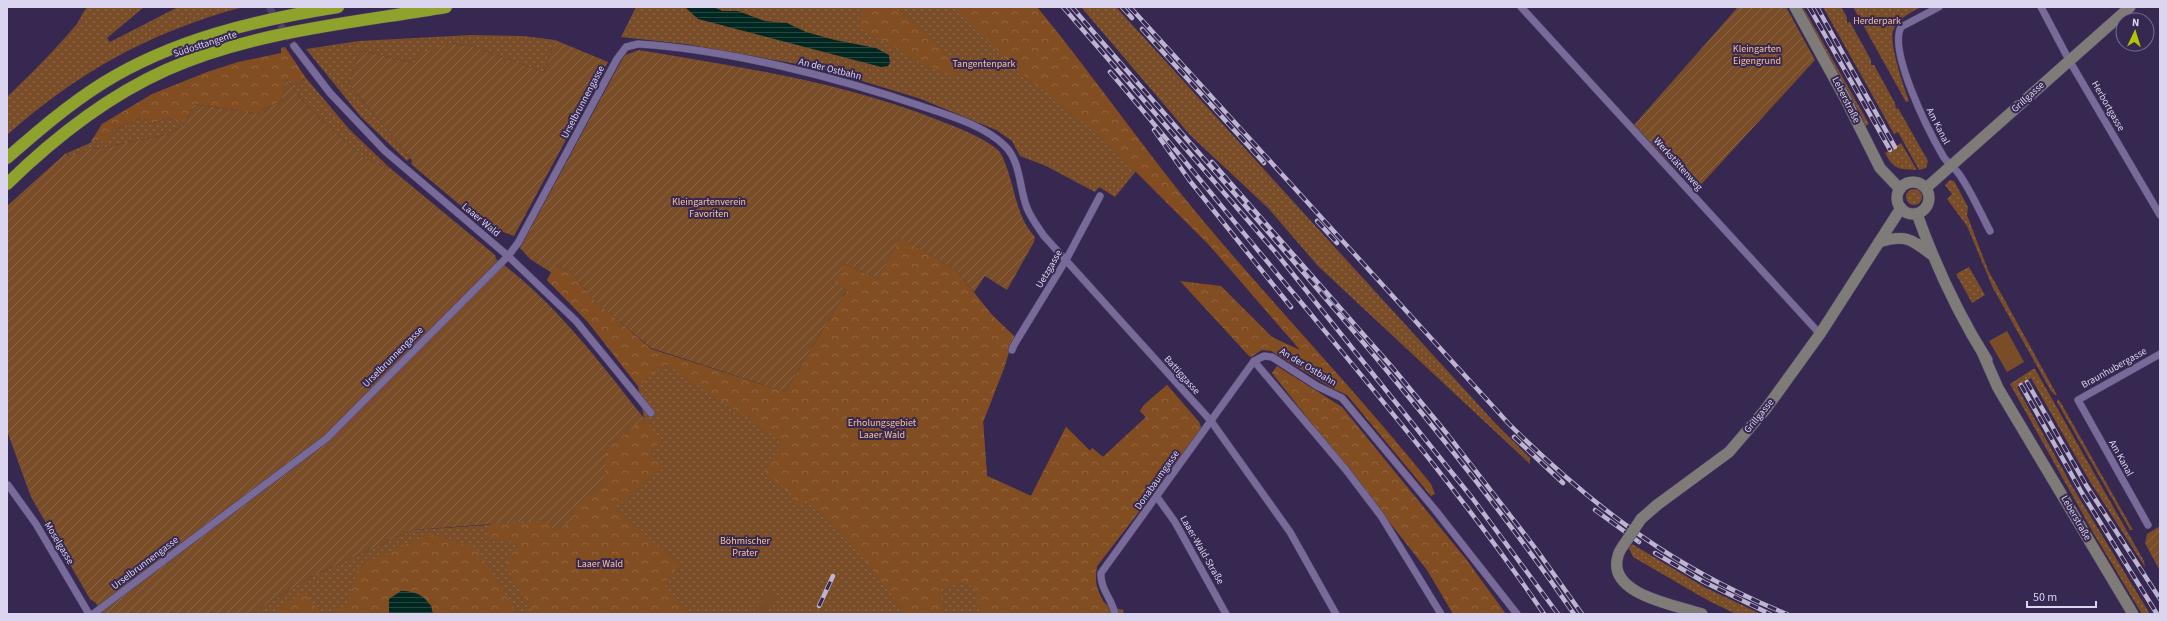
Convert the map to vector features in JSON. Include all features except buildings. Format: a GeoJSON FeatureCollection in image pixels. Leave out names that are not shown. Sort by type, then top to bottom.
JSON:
{"type":"FeatureCollection","features":[{"type":"Feature","properties":{"kind":"highway","name":"Südosttangente"},"geometry":{"type":"LineString","coordinates":[[7,158],[45,124],[83,97],[124,71],[157,55],[228,30],[338,7]]}},
{"type":"Feature","properties":{"kind":"highway","name":"Südosttangente"},"geometry":{"type":"LineString","coordinates":[[7,184],[49,145],[92,112],[132,87],[184,63],[235,46],[268,38],[446,7]]}},
{"type":"Feature","properties":{"kind":"main road","name":"Leberstraße"},"geometry":{"type":"LineString","coordinates":[[1795,7],[1845,98],[1880,168],[1900,189]]}},
{"type":"Feature","properties":{"kind":"main road","name":"Grillgasse"},"geometry":{"type":"LineString","coordinates":[[1926,188],[2130,7]]}},
{"type":"Feature","properties":{"kind":"main road"},"geometry":{"type":"LineString","coordinates":[[1913,182],[1919,183],[1926,188],[1930,198],[1924,211],[1917,214],[1908,213],[1901,208],[1897,199],[1900,189],[1905,185],[1913,182]]}},
{"type":"Feature","properties":{"kind":"main road","name":"Grillgasse"},"geometry":{"type":"LineString","coordinates":[[1702,614],[1641,594],[1629,588],[1623,582],[1617,571],[1618,555],[1641,519],[1662,500],[1729,452],[1765,410],[1820,334],[1901,208]]}},
{"type":"Feature","properties":{"kind":"main road","name":"Leberstraße"},"geometry":{"type":"LineString","coordinates":[[1917,214],[1932,255],[1983,354],[1998,388],[2133,614]]}},
{"type":"Feature","properties":{"kind":"main road"},"geometry":{"type":"LineString","coordinates":[[1879,242],[1896,237],[1905,237],[1915,242],[1932,255]]}},
{"type":"Feature","properties":{"kind":"street","name":"Werkstättenweg"},"geometry":{"type":"LineString","coordinates":[[1521,7],[1820,334]]}},
{"type":"Feature","properties":{"kind":"street","name":"Am Kanal"},"geometry":{"type":"LineString","coordinates":[[1939,7],[1908,22],[1898,32],[1898,40],[1905,72],[1920,114],[1944,158],[1959,174],[1990,231]]}},
{"type":"Feature","properties":{"kind":"street","name":"Herbortgasse"},"geometry":{"type":"LineString","coordinates":[[2041,7],[2069,60],[2160,215]]}},
{"type":"Feature","properties":{"kind":"street","name":"An der Ostbahn"},"geometry":{"type":"LineString","coordinates":[[629,45],[652,45],[718,54],[792,69],[883,93],[944,114],[984,131],[1004,144],[1012,155]]}},
{"type":"Feature","properties":{"kind":"street","name":"Urselbrunnengasse"},"geometry":{"type":"LineString","coordinates":[[93,614],[327,438],[508,256],[518,243],[617,59],[629,45]]}},
{"type":"Feature","properties":{"kind":"street","name":"Laaer Wald"},"geometry":{"type":"LineString","coordinates":[[294,46],[330,93],[385,151],[508,256],[576,321],[651,413]]}},
{"type":"Feature","properties":{"kind":"street","name":"Battiggasse"},"geometry":{"type":"LineString","coordinates":[[1012,155],[1027,210],[1044,236],[1210,421],[1290,532],[1336,614]]}},
{"type":"Feature","properties":{"kind":"street","name":"Uetzgasse"},"geometry":{"type":"LineString","coordinates":[[1012,350],[1066,260],[1100,196]]}},
{"type":"Feature","properties":{"kind":"street","name":"Braunhubergasse"},"geometry":{"type":"LineString","coordinates":[[2078,400],[2160,354]]}},
{"type":"Feature","properties":{"kind":"street","name":"An der Ostbahn"},"geometry":{"type":"LineString","coordinates":[[1254,361],[1264,356],[1272,357],[1317,386],[1342,398],[1436,511],[1517,614]]}},
{"type":"Feature","properties":{"kind":"street","name":"Donabaumgasse"},"geometry":{"type":"LineString","coordinates":[[1115,614],[1113,607],[1102,587],[1101,572],[1157,497],[1254,361]]}},
{"type":"Feature","properties":{"kind":"street"},"geometry":{"type":"LineString","coordinates":[[1254,361],[1346,470],[1381,516],[1441,614]]}},
{"type":"Feature","properties":{"kind":"street","name":"Am Kanal"},"geometry":{"type":"LineString","coordinates":[[2078,400],[2148,525]]}},
{"type":"Feature","properties":{"kind":"street","name":"Moselgasse"},"geometry":{"type":"LineString","coordinates":[[8,485],[36,524],[89,614]]}},
{"type":"Feature","properties":{"kind":"street","name":"Laaer-Wald-Straße"},"geometry":{"type":"LineString","coordinates":[[1157,497],[1175,522],[1226,614]]}},
{"type":"Feature","properties":{"kind":"green space"},"geometry":{"type":"Polygon","coordinates":[[[88,7],[144,7],[107,38],[110,42],[178,7],[243,7],[209,17],[177,29],[146,42],[117,57],[88,73],[61,92],[7,135],[7,97],[60,44],[76,25],[88,7]]]}},
{"type":"Feature","properties":{"kind":"green space","name":"Tangentenpark"},"geometry":{"type":"Polygon","coordinates":[[[636,7],[1007,7],[1140,166],[1115,197],[1099,187],[1095,192],[1046,166],[1020,156],[1012,141],[996,130],[921,99],[820,68],[685,44],[621,37],[636,7]]]}},
{"type":"Feature","properties":{"kind":"green space"},"geometry":{"type":"Polygon","coordinates":[[[863,7],[894,7],[929,37],[959,71],[956,77],[921,63],[859,27],[863,7]]]}},
{"type":"Feature","properties":{"kind":"green space"},"geometry":{"type":"Polygon","coordinates":[[[954,7],[1037,7],[1205,223],[1404,451],[1431,484],[1435,494],[1431,496],[1347,395],[1330,387],[1271,351],[1262,350],[1251,357],[1249,356],[1180,281],[1221,286],[1272,337],[1300,350],[1209,245],[1099,135],[1017,70],[954,7]]]}},
{"type":"Feature","properties":{"kind":"green space"},"geometry":{"type":"Polygon","coordinates":[[[1081,7],[1116,7],[1495,423],[1530,458],[1530,464],[1318,266],[1268,208],[1190,135],[1081,7]]]}},
{"type":"Feature","properties":{"kind":"green space","name":"Kleingarten Eigengrund"},"geometry":{"type":"Polygon","coordinates":[[[1738,7],[1786,7],[1815,60],[1696,190],[1634,125],[1738,7]]]}},
{"type":"Feature","properties":{"kind":"green space"},"geometry":{"type":"Polygon","coordinates":[[[1800,7],[1803,7],[1869,124],[1865,126],[1862,117],[1800,7]]]}},
{"type":"Feature","properties":{"kind":"green space"},"geometry":{"type":"Polygon","coordinates":[[[1823,7],[1841,7],[1847,17],[1847,23],[1850,22],[1871,60],[1871,65],[1874,65],[1895,103],[1896,109],[1898,108],[1928,161],[1926,168],[1919,170],[1898,132],[1894,134],[1823,7]]]}},
{"type":"Feature","properties":{"kind":"green space","name":"Herderpark"},"geometry":{"type":"Polygon","coordinates":[[[1853,7],[1921,7],[1901,19],[1893,31],[1892,37],[1895,55],[1909,101],[1906,102],[1853,7]]]}},
{"type":"Feature","properties":{"kind":"green space"},"geometry":{"type":"Polygon","coordinates":[[[471,35],[523,36],[555,40],[544,72],[469,45],[451,43],[414,63],[360,50],[349,84],[409,156],[410,158],[407,161],[361,117],[306,49],[359,41],[471,35]]]}},
{"type":"Feature","properties":{"kind":"green space"},"geometry":{"type":"Polygon","coordinates":[[[555,40],[608,62],[514,236],[484,225],[411,164],[412,161],[409,156],[349,84],[360,50],[414,63],[420,54],[451,43],[469,45],[544,72],[555,40]]]}},
{"type":"Feature","properties":{"kind":"green space"},"geometry":{"type":"Polygon","coordinates":[[[285,47],[306,78],[295,84],[286,79],[281,102],[262,109],[262,114],[193,104],[185,124],[168,118],[151,124],[142,117],[113,130],[106,142],[97,140],[90,143],[102,124],[152,94],[207,72],[238,62],[281,53],[281,48],[285,47]]]}},
{"type":"Feature","properties":{"kind":"green space","name":"Kleingartenverein Favoriten"},"geometry":{"type":"Polygon","coordinates":[[[639,50],[791,77],[865,95],[938,120],[969,133],[991,145],[998,150],[1003,157],[1020,211],[1035,237],[1034,242],[1007,290],[985,276],[974,292],[955,269],[900,238],[878,279],[845,264],[835,283],[847,290],[785,392],[651,348],[595,301],[570,271],[555,266],[552,273],[530,259],[520,248],[620,63],[625,55],[639,50]]]}},
{"type":"Feature","properties":{"kind":"green space"},"geometry":{"type":"Polygon","coordinates":[[[286,78],[295,84],[306,78],[350,130],[390,168],[364,158],[307,106],[286,78]]]}},
{"type":"Feature","properties":{"kind":"green space"},"geometry":{"type":"Polygon","coordinates":[[[286,78],[307,106],[364,158],[390,168],[495,255],[496,259],[538,294],[593,354],[644,418],[607,449],[603,486],[572,508],[576,519],[556,532],[545,520],[412,530],[311,577],[251,614],[102,614],[96,603],[90,599],[31,497],[7,431],[7,206],[66,153],[69,157],[95,147],[96,149],[169,134],[185,124],[193,104],[262,114],[262,109],[281,102],[286,78]]]}},
{"type":"Feature","properties":{"kind":"green space"},"geometry":{"type":"Polygon","coordinates":[[[142,117],[151,124],[168,118],[185,124],[169,134],[96,149],[95,147],[69,157],[67,153],[97,140],[106,141],[113,130],[142,117]]]}},
{"type":"Feature","properties":{"kind":"green space"},"geometry":{"type":"Polygon","coordinates":[[[1901,143],[1917,170],[1898,168],[1888,159],[1885,153],[1901,143]]]}},
{"type":"Feature","properties":{"kind":"green space"},"geometry":{"type":"Polygon","coordinates":[[[1950,180],[1954,181],[1968,207],[1967,215],[1988,270],[2057,395],[2051,391],[1993,288],[1967,226],[1947,199],[1952,194],[1945,185],[1950,180]]]}},
{"type":"Feature","properties":{"kind":"green space"},"geometry":{"type":"Polygon","coordinates":[[[1914,189],[1920,191],[1922,197],[1920,203],[1914,205],[1908,203],[1906,197],[1908,191],[1914,189]]]}},
{"type":"Feature","properties":{"kind":"green space","name":"Böhmischer Prater"},"geometry":{"type":"Polygon","coordinates":[[[900,238],[955,269],[992,315],[1014,336],[1004,368],[983,422],[987,476],[1031,496],[1066,427],[1090,451],[1092,448],[1103,457],[1146,417],[1140,411],[1144,405],[1167,385],[1199,422],[1202,430],[1097,566],[1096,581],[1099,595],[1106,604],[1113,608],[1123,610],[1124,614],[433,614],[431,604],[389,612],[389,614],[251,614],[311,577],[412,530],[489,525],[607,449],[644,418],[638,386],[588,322],[547,280],[555,266],[651,349],[785,392],[878,279],[900,238]]]}},
{"type":"Feature","properties":{"kind":"green space","name":"Erholungsgebiet Laaer Wald"},"geometry":{"type":"Polygon","coordinates":[[[900,238],[955,269],[992,315],[1014,336],[1004,368],[983,422],[987,476],[1031,496],[1066,427],[1090,451],[1092,448],[1103,457],[1146,417],[1140,411],[1144,405],[1167,385],[1199,422],[1202,430],[1097,566],[1096,582],[1106,614],[980,614],[976,589],[962,582],[941,588],[944,614],[906,614],[859,554],[834,526],[806,500],[800,507],[789,496],[791,494],[765,472],[783,442],[666,364],[638,386],[588,322],[547,280],[555,266],[570,271],[595,301],[651,349],[785,392],[847,290],[834,283],[845,264],[878,279],[900,238]]]}},
{"type":"Feature","properties":{"kind":"green space"},"geometry":{"type":"Polygon","coordinates":[[[1969,267],[1985,295],[1972,303],[1956,274],[1969,267]]]}},
{"type":"Feature","properties":{"kind":"green space"},"geometry":{"type":"Polygon","coordinates":[[[2007,331],[2024,362],[2007,372],[1989,341],[2007,331]]]}},
{"type":"Feature","properties":{"kind":"green space"},"geometry":{"type":"Polygon","coordinates":[[[1277,366],[1342,407],[1466,559],[1506,614],[1453,614],[1427,570],[1272,373],[1277,366]]]}},
{"type":"Feature","properties":{"kind":"green space"},"geometry":{"type":"Polygon","coordinates":[[[2035,369],[2144,561],[2145,567],[2089,480],[2031,378],[2017,387],[2072,486],[2150,614],[2142,614],[2094,534],[2010,384],[2035,369]]]}},
{"type":"Feature","properties":{"kind":"green space"},"geometry":{"type":"Polygon","coordinates":[[[2058,399],[2133,530],[2130,530],[2057,402],[2058,399]]]}},
{"type":"Feature","properties":{"kind":"green space","name":"Laaer Wald"},"geometry":{"type":"Polygon","coordinates":[[[644,418],[661,441],[649,452],[662,467],[614,509],[680,565],[664,584],[688,614],[533,614],[505,564],[520,543],[486,538],[489,525],[576,519],[572,508],[603,486],[607,449],[644,418]]]}},
{"type":"Feature","properties":{"kind":"green space"},"geometry":{"type":"Polygon","coordinates":[[[2160,526],[2160,571],[2145,543],[2147,534],[2160,526]]]}},
{"type":"Feature","properties":{"kind":"green space"},"geometry":{"type":"Polygon","coordinates":[[[429,534],[477,548],[517,614],[433,614],[431,604],[422,596],[412,591],[401,591],[389,599],[389,614],[332,614],[349,602],[358,567],[429,534]]]}},
{"type":"Feature","properties":{"kind":"green space"},"geometry":{"type":"Polygon","coordinates":[[[1632,544],[1704,587],[1761,614],[1736,614],[1709,601],[1633,557],[1629,548],[1632,544]]]}},
{"type":"Feature","properties":{"kind":"green space"},"geometry":{"type":"Polygon","coordinates":[[[304,592],[322,614],[272,614],[304,592]]]}},
{"type":"Feature","properties":{"kind":"green space"},"geometry":{"type":"Polygon","coordinates":[[[770,593],[777,599],[763,614],[751,614],[770,593]]]}},
{"type":"Feature","properties":{"kind":"shaded area"},"geometry":{"type":"Polygon","coordinates":[[[685,7],[713,7],[723,11],[738,11],[765,21],[787,23],[806,32],[835,40],[876,48],[889,55],[890,63],[888,66],[881,67],[698,19],[685,7]]]}},
{"type":"Feature","properties":{"kind":"shaded area"},"geometry":{"type":"Polygon","coordinates":[[[401,591],[412,592],[422,596],[429,603],[433,614],[389,614],[389,599],[401,591]]]}},
{"type":"Feature","properties":{"kind":"tunnel"},"geometry":{"type":"LineString","coordinates":[[269,7],[294,46]]}},
{"type":"Feature","properties":{"kind":"railway"},"geometry":{"type":"LineString","coordinates":[[1063,7],[1277,254],[1473,499],[1558,614]]}},
{"type":"Feature","properties":{"kind":"railway"},"geometry":{"type":"LineString","coordinates":[[1072,7],[1331,304],[1395,380],[1457,456],[1517,534],[1574,614]]}},
{"type":"Feature","properties":{"kind":"railway"},"geometry":{"type":"LineString","coordinates":[[1122,7],[1132,18]]}},
{"type":"Feature","properties":{"kind":"railway"},"geometry":{"type":"LineString","coordinates":[[1130,7],[1509,424],[1541,454],[1573,483],[1638,534],[1708,577],[1787,614]]}},
{"type":"Feature","properties":{"kind":"railway"},"geometry":{"type":"LineString","coordinates":[[1809,7],[1890,150]]}},
{"type":"Feature","properties":{"kind":"railway"},"geometry":{"type":"LineString","coordinates":[[1817,7],[1895,147]]}},
{"type":"Feature","properties":{"kind":"railway"},"geometry":{"type":"LineString","coordinates":[[1142,29],[1264,163]]}},
{"type":"Feature","properties":{"kind":"railway"},"geometry":{"type":"LineString","coordinates":[[1110,72],[1360,373],[1454,491],[1515,572],[1544,614]]}},
{"type":"Feature","properties":{"kind":"railway"},"geometry":{"type":"LineString","coordinates":[[1154,130],[1190,181],[1291,307]]}},
{"type":"Feature","properties":{"kind":"railway"},"geometry":{"type":"LineString","coordinates":[[1212,162],[1392,367],[1448,435],[1536,549],[1582,614]]}},
{"type":"Feature","properties":{"kind":"railway"},"geometry":{"type":"LineString","coordinates":[[1317,221],[1337,243]]}},
{"type":"Feature","properties":{"kind":"railway"},"geometry":{"type":"LineString","coordinates":[[2027,382],[2086,485],[2160,599]]}},
{"type":"Feature","properties":{"kind":"railway"},"geometry":{"type":"LineString","coordinates":[[2021,385],[2082,493],[2157,614]]}},
{"type":"Feature","properties":{"kind":"railway"},"geometry":{"type":"LineString","coordinates":[[1514,437],[1563,483]]}},
{"type":"Feature","properties":{"kind":"railway"},"geometry":{"type":"LineString","coordinates":[[1595,510],[1639,542]]}},
{"type":"Feature","properties":{"kind":"railway"},"geometry":{"type":"LineString","coordinates":[[1655,553],[1704,582],[1770,614]]}},
{"type":"Feature","properties":{"kind":"railway"},"geometry":{"type":"LineString","coordinates":[[819,606],[833,576]]}}]}
